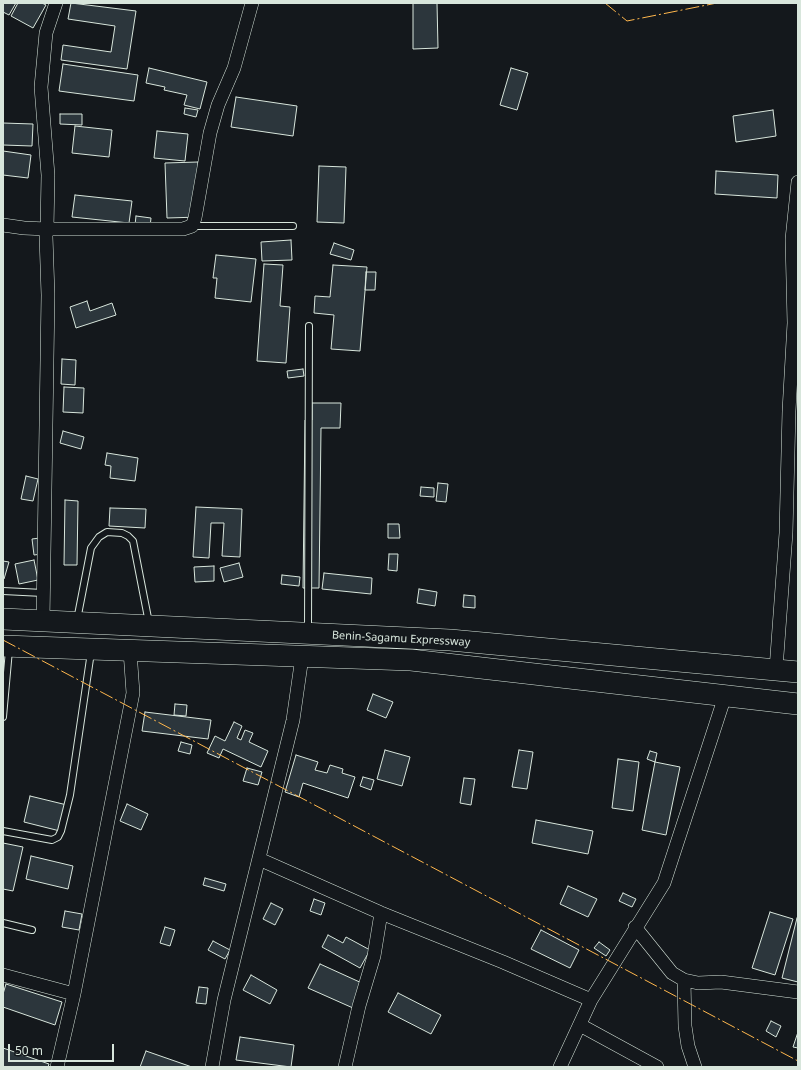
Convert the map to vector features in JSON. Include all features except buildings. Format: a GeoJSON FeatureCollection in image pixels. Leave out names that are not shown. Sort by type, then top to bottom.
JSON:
{"type":"FeatureCollection","features":[{"type":"Feature","properties":{"kind":"highway","name":"Benin-Sagamu Expressway"},"geometry":{"type":"LineString","coordinates":[[3,619],[450,640],[798,672]]}},
{"type":"Feature","properties":{"kind":"highway"},"geometry":{"type":"LineString","coordinates":[[6,646],[411,660],[798,704]]}},
{"type":"Feature","properties":{"kind":"street"},"geometry":{"type":"LineString","coordinates":[[44,620],[43,593],[48,294],[46,236],[48,175],[41,87],[46,33],[56,3]]}},
{"type":"Feature","properties":{"kind":"street"},"geometry":{"type":"LineString","coordinates":[[3,225],[47,229],[184,229],[192,226],[196,218],[210,133],[218,105],[234,68],[252,3]]}},
{"type":"Feature","properties":{"kind":"street"},"geometry":{"type":"LineString","coordinates":[[776,669],[792,533],[789,411],[796,323],[792,239],[798,182]]}},
{"type":"Feature","properties":{"kind":"street"},"geometry":{"type":"LineString","coordinates":[[57,1067],[74,994],[133,693],[130,651]]}},
{"type":"Feature","properties":{"kind":"street"},"geometry":{"type":"LineString","coordinates":[[212,1067],[224,1000],[293,720],[302,657]]}},
{"type":"Feature","properties":{"kind":"street"},"geometry":{"type":"LineString","coordinates":[[560,1067],[591,1000],[635,927],[652,904],[664,883],[725,696]]}},
{"type":"Feature","properties":{"kind":"street"},"geometry":{"type":"LineString","coordinates":[[259,859],[381,913],[503,962],[591,1000]]}},
{"type":"Feature","properties":{"kind":"street"},"geometry":{"type":"LineString","coordinates":[[345,1067],[359,1006],[374,956],[381,913]]}},
{"type":"Feature","properties":{"kind":"street"},"geometry":{"type":"LineString","coordinates":[[635,927],[672,973],[684,980],[698,983],[722,982],[798,992]]}},
{"type":"Feature","properties":{"kind":"street"},"geometry":{"type":"LineString","coordinates":[[3,975],[74,994]]}},
{"type":"Feature","properties":{"kind":"street"},"geometry":{"type":"LineString","coordinates":[[684,980],[685,1026],[688,1046],[695,1067]]}},
{"type":"Feature","properties":{"kind":"street"},"geometry":{"type":"LineString","coordinates":[[580,1025],[658,1067]]}},
{"type":"Feature","properties":{"kind":"lane"},"geometry":{"type":"LineString","coordinates":[[192,226],[293,226]]}},
{"type":"Feature","properties":{"kind":"lane"},"geometry":{"type":"LineString","coordinates":[[308,634],[309,326]]}},
{"type":"Feature","properties":{"kind":"lane"},"geometry":{"type":"LineString","coordinates":[[77,622],[91,548],[99,537],[107,532],[122,533],[133,541],[150,626]]}},
{"type":"Feature","properties":{"kind":"lane"},"geometry":{"type":"LineString","coordinates":[[3,591],[43,593]]}},
{"type":"Feature","properties":{"kind":"lane"},"geometry":{"type":"LineString","coordinates":[[3,717],[6,646]]}},
{"type":"Feature","properties":{"kind":"lane"},"geometry":{"type":"LineString","coordinates":[[3,831],[52,840],[58,837],[62,831],[70,795],[91,649]]}},
{"type":"Feature","properties":{"kind":"lane"},"geometry":{"type":"LineString","coordinates":[[3,923],[32,930]]}},
{"type":"Feature","properties":{"kind":"power"},"geometry":{"type":"LineString","coordinates":[[605,3],[627,21],[717,3]]}},
{"type":"Feature","properties":{"kind":"power"},"geometry":{"type":"LineString","coordinates":[[3,640],[798,1061]]}}]}
